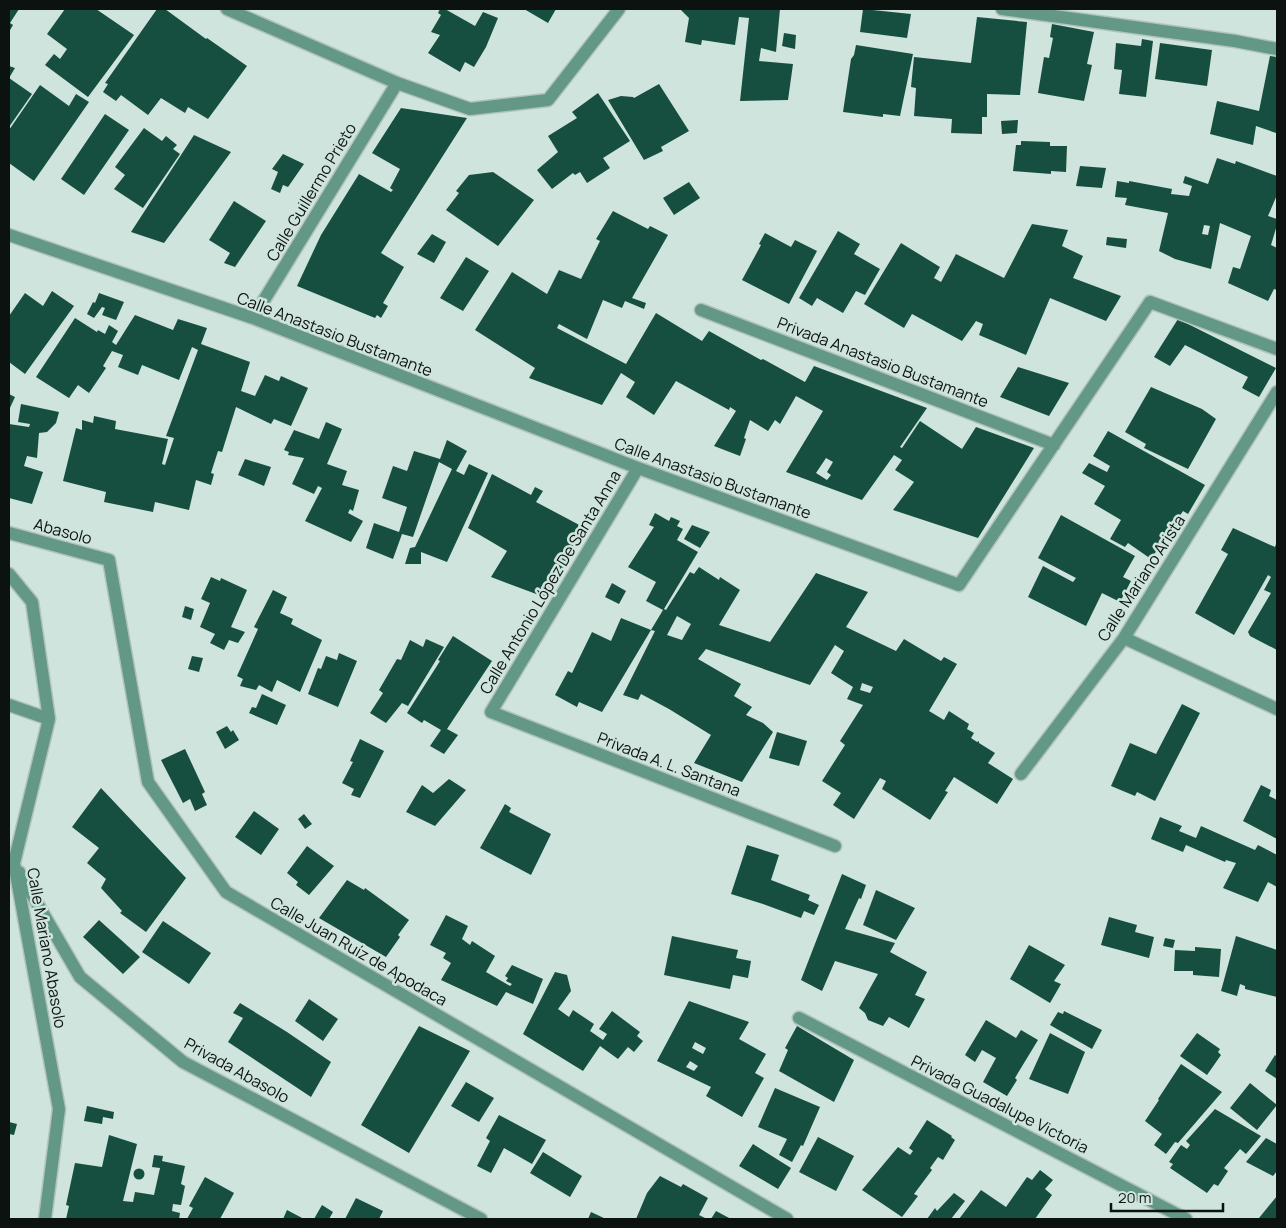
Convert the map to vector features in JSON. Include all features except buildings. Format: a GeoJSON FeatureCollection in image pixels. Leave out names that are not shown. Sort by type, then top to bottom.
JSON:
{"type":"FeatureCollection","features":[{"type":"Feature","properties":{"kind":"street"},"geometry":{"type":"LineString","coordinates":[[227,9],[397,83],[470,109],[548,100],[619,9]]}},
{"type":"Feature","properties":{"kind":"street"},"geometry":{"type":"LineString","coordinates":[[1002,9],[1235,41],[1277,49]]}},
{"type":"Feature","properties":{"kind":"street","name":"Calle Guillermo Prieto"},"geometry":{"type":"LineString","coordinates":[[253,318],[397,83]]}},
{"type":"Feature","properties":{"kind":"street","name":"Calle Anastasio Bustamante"},"geometry":{"type":"LineString","coordinates":[[9,235],[253,318],[638,468],[959,585],[1150,302],[1277,349]]}},
{"type":"Feature","properties":{"kind":"street","name":"Privada Anastasio Bustamante"},"geometry":{"type":"LineString","coordinates":[[701,310],[1054,445]]}},
{"type":"Feature","properties":{"kind":"street","name":"Calle Mariano Arista"},"geometry":{"type":"LineString","coordinates":[[1022,774],[1124,638],[1277,392]]}},
{"type":"Feature","properties":{"kind":"street","name":"Calle Antonio López De Santa Anna"},"geometry":{"type":"LineString","coordinates":[[491,712],[638,468]]}},
{"type":"Feature","properties":{"kind":"street","name":"Abasolo"},"geometry":{"type":"LineString","coordinates":[[9,533],[109,560]]}},
{"type":"Feature","properties":{"kind":"street","name":"Calle Juan Ruíz de Apodaca"},"geometry":{"type":"LineString","coordinates":[[109,560],[148,782],[226,892],[787,1219]]}},
{"type":"Feature","properties":{"kind":"street","name":"Calle Mariano Abasolo"},"geometry":{"type":"LineString","coordinates":[[9,574],[32,602],[49,719],[14,863],[60,1109],[45,1219]]}},
{"type":"Feature","properties":{"kind":"street"},"geometry":{"type":"LineString","coordinates":[[1124,638],[1277,709]]}},
{"type":"Feature","properties":{"kind":"street"},"geometry":{"type":"LineString","coordinates":[[9,705],[49,719]]}},
{"type":"Feature","properties":{"kind":"street","name":"Privada A. L. Santana"},"geometry":{"type":"LineString","coordinates":[[491,712],[835,846]]}},
{"type":"Feature","properties":{"kind":"street","name":"Privada Abasolo"},"geometry":{"type":"LineString","coordinates":[[14,863],[80,977],[183,1062],[481,1219]]}},
{"type":"Feature","properties":{"kind":"street","name":"Privada Guadalupe Victoria"},"geometry":{"type":"LineString","coordinates":[[799,1018],[1186,1219]]}}]}
